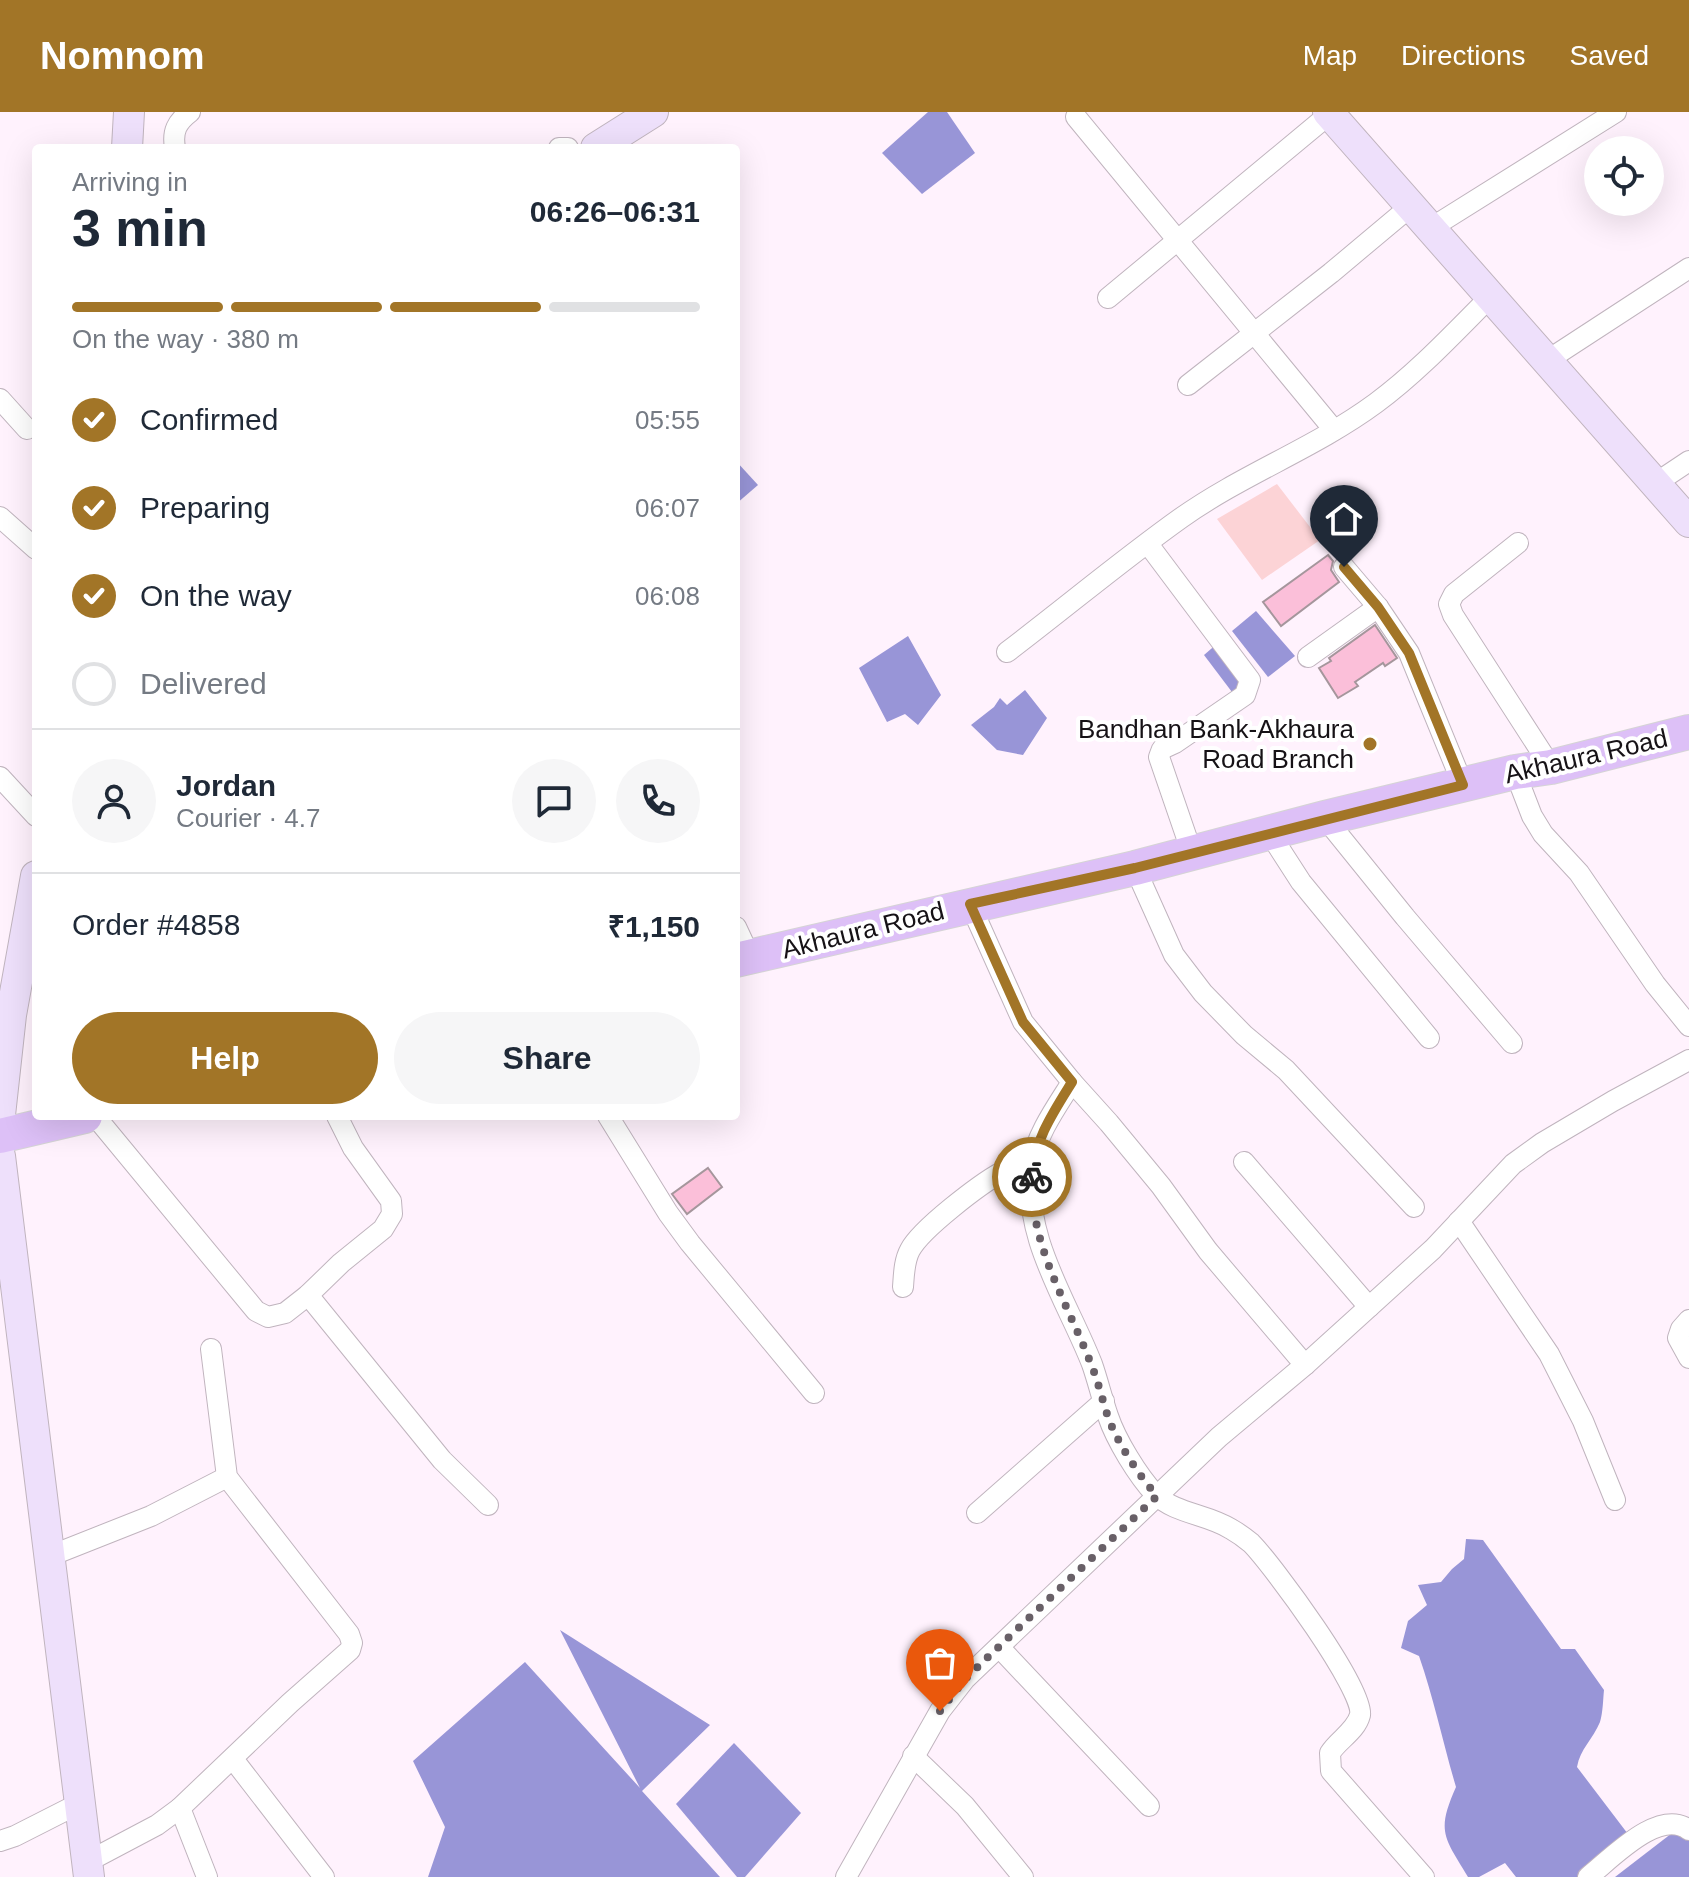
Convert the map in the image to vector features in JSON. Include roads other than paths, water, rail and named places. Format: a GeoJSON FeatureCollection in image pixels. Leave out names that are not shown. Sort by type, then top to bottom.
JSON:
{"type":"FeatureCollection","features":[{"type":"Feature","properties":{"kind":"main road","name":"Akhaura Road"},"geometry":{"type":"LineString","coordinates":[[741,948],[970,904],[1135,868],[1325,818],[1689,732]]}},
{"type":"Feature","properties":{"kind":"main road"},"geometry":{"type":"LineString","coordinates":[[0,1136],[68,1120]]}},
{"type":"Feature","properties":{"kind":"street"},"geometry":{"type":"LineString","coordinates":[[127,144],[129,112]]}},
{"type":"Feature","properties":{"kind":"street"},"geometry":{"type":"LineString","coordinates":[[175,144],[176,125],[190,112]]}},
{"type":"Feature","properties":{"kind":"street"},"geometry":{"type":"LineString","coordinates":[[602,144],[653,112]]}},
{"type":"Feature","properties":{"kind":"street"},"geometry":{"type":"LineString","coordinates":[[1188,385],[1255,333],[1421,217],[1616,112]]}},
{"type":"Feature","properties":{"kind":"street"},"geometry":{"type":"LineString","coordinates":[[1108,298],[1330,113],[1689,522]]}},
{"type":"Feature","properties":{"kind":"street"},"geometry":{"type":"LineString","coordinates":[[1076,117],[1334,430]]}},
{"type":"Feature","properties":{"kind":"street"},"geometry":{"type":"LineString","coordinates":[[1548,360],[1685,277]]}},
{"type":"Feature","properties":{"kind":"street"},"geometry":{"type":"LineString","coordinates":[[1007,652],[1180,518],[1375,404],[1418,369],[1492,295]]}},
{"type":"Feature","properties":{"kind":"street"},"geometry":{"type":"LineString","coordinates":[[0,399],[27,429]]}},
{"type":"Feature","properties":{"kind":"street"},"geometry":{"type":"LineString","coordinates":[[1656,483],[1689,461]]}},
{"type":"Feature","properties":{"kind":"street"},"geometry":{"type":"LineString","coordinates":[[0,517],[32,545]]}},
{"type":"Feature","properties":{"kind":"street"},"geometry":{"type":"LineString","coordinates":[[1518,543],[1454,594],[1449,604],[1453,615],[1551,767]]}},
{"type":"Feature","properties":{"kind":"street"},"geometry":{"type":"LineString","coordinates":[[1148,544],[1250,680],[1245,695],[1162,749],[1159,757],[1192,853]]}},
{"type":"Feature","properties":{"kind":"street"},"geometry":{"type":"LineString","coordinates":[[1344,567],[1378,607],[1419,673],[1463,785]]}},
{"type":"Feature","properties":{"kind":"street"},"geometry":{"type":"LineString","coordinates":[[1308,657],[1378,607]]}},
{"type":"Feature","properties":{"kind":"street"},"geometry":{"type":"LineString","coordinates":[[1515,772],[1532,816],[1543,834],[1579,873],[1655,984],[1689,1026]]}},
{"type":"Feature","properties":{"kind":"street"},"geometry":{"type":"LineString","coordinates":[[0,777],[32,812]]}},
{"type":"Feature","properties":{"kind":"street"},"geometry":{"type":"LineString","coordinates":[[1325,818],[1512,1043]]}},
{"type":"Feature","properties":{"kind":"street"},"geometry":{"type":"LineString","coordinates":[[1270,834],[1301,882],[1429,1038]]}},
{"type":"Feature","properties":{"kind":"street"},"geometry":{"type":"LineString","coordinates":[[1135,868],[1174,955],[1188,976],[1244,1035],[1286,1070],[1414,1207]]}},
{"type":"Feature","properties":{"kind":"street"},"geometry":{"type":"LineString","coordinates":[[0,1115],[11,1015],[32,898]]}},
{"type":"Feature","properties":{"kind":"street"},"geometry":{"type":"LineString","coordinates":[[970,904],[1023,1022],[1161,1186],[1208,1251],[1305,1365]]}},
{"type":"Feature","properties":{"kind":"street"},"geometry":{"type":"LineString","coordinates":[[846,1877],[913,1756],[953,1693],[999,1647],[1219,1437],[1305,1365],[1433,1249],[1513,1164],[1613,1101],[1689,1060]]}},
{"type":"Feature","properties":{"kind":"street"},"geometry":{"type":"LineString","coordinates":[[1072,1082],[1054,1111],[1032,1162],[1031,1200],[1039,1239],[1053,1280],[1092,1364],[1118,1438],[1146,1484],[1157,1496],[1171,1505],[1223,1524],[1251,1544],[1326,1644],[1349,1680],[1360,1709],[1356,1723],[1330,1753],[1331,1771],[1424,1877]]}},
{"type":"Feature","properties":{"kind":"street"},"geometry":{"type":"LineString","coordinates":[[98,1120],[256,1311],[268,1317],[276,1317],[308,1295],[383,1229],[393,1209],[391,1201],[353,1148],[339,1120]]}},
{"type":"Feature","properties":{"kind":"street"},"geometry":{"type":"LineString","coordinates":[[610,1120],[690,1243],[814,1393]]}},
{"type":"Feature","properties":{"kind":"street"},"geometry":{"type":"LineString","coordinates":[[0,1156],[88,1870],[180,1808],[290,1703],[345,1657],[352,1643],[349,1634],[227,1477],[211,1349]]}},
{"type":"Feature","properties":{"kind":"street"},"geometry":{"type":"LineString","coordinates":[[903,1287],[904,1265],[909,1251],[926,1230],[990,1180],[1032,1162]]}},
{"type":"Feature","properties":{"kind":"street"},"geometry":{"type":"LineString","coordinates":[[1244,1162],[1369,1307]]}},
{"type":"Feature","properties":{"kind":"street"},"geometry":{"type":"LineString","coordinates":[[1459,1221],[1549,1354],[1583,1421],[1615,1500]]}},
{"type":"Feature","properties":{"kind":"street"},"geometry":{"type":"LineString","coordinates":[[308,1295],[442,1460],[488,1505]]}},
{"type":"Feature","properties":{"kind":"street"},"geometry":{"type":"LineString","coordinates":[[1689,1320],[1678,1338],[1689,1358]]}},
{"type":"Feature","properties":{"kind":"street"},"geometry":{"type":"LineString","coordinates":[[977,1513],[1104,1401]]}},
{"type":"Feature","properties":{"kind":"street"},"geometry":{"type":"LineString","coordinates":[[50,1556],[151,1516],[227,1477]]}},
{"type":"Feature","properties":{"kind":"street"},"geometry":{"type":"LineString","coordinates":[[999,1647],[1149,1806]]}},
{"type":"Feature","properties":{"kind":"street"},"geometry":{"type":"LineString","coordinates":[[913,1756],[965,1806],[1023,1877]]}},
{"type":"Feature","properties":{"kind":"street"},"geometry":{"type":"LineString","coordinates":[[233,1759],[324,1877]]}},
{"type":"Feature","properties":{"kind":"street"},"geometry":{"type":"LineString","coordinates":[[0,1841],[82,1802]]}},
{"type":"Feature","properties":{"kind":"street"},"geometry":{"type":"LineString","coordinates":[[180,1808],[207,1877]]}},
{"type":"Feature","properties":{"kind":"street"},"geometry":{"type":"LineString","coordinates":[[1588,1877],[1656,1826],[1674,1823],[1689,1830]]}},
{"type":"Feature","properties":{"kind":"place","name":"Bandhan Bank-Akhaura Road Branch"},"geometry":{"type":"Point","coordinates":[1370,744]}}]}
